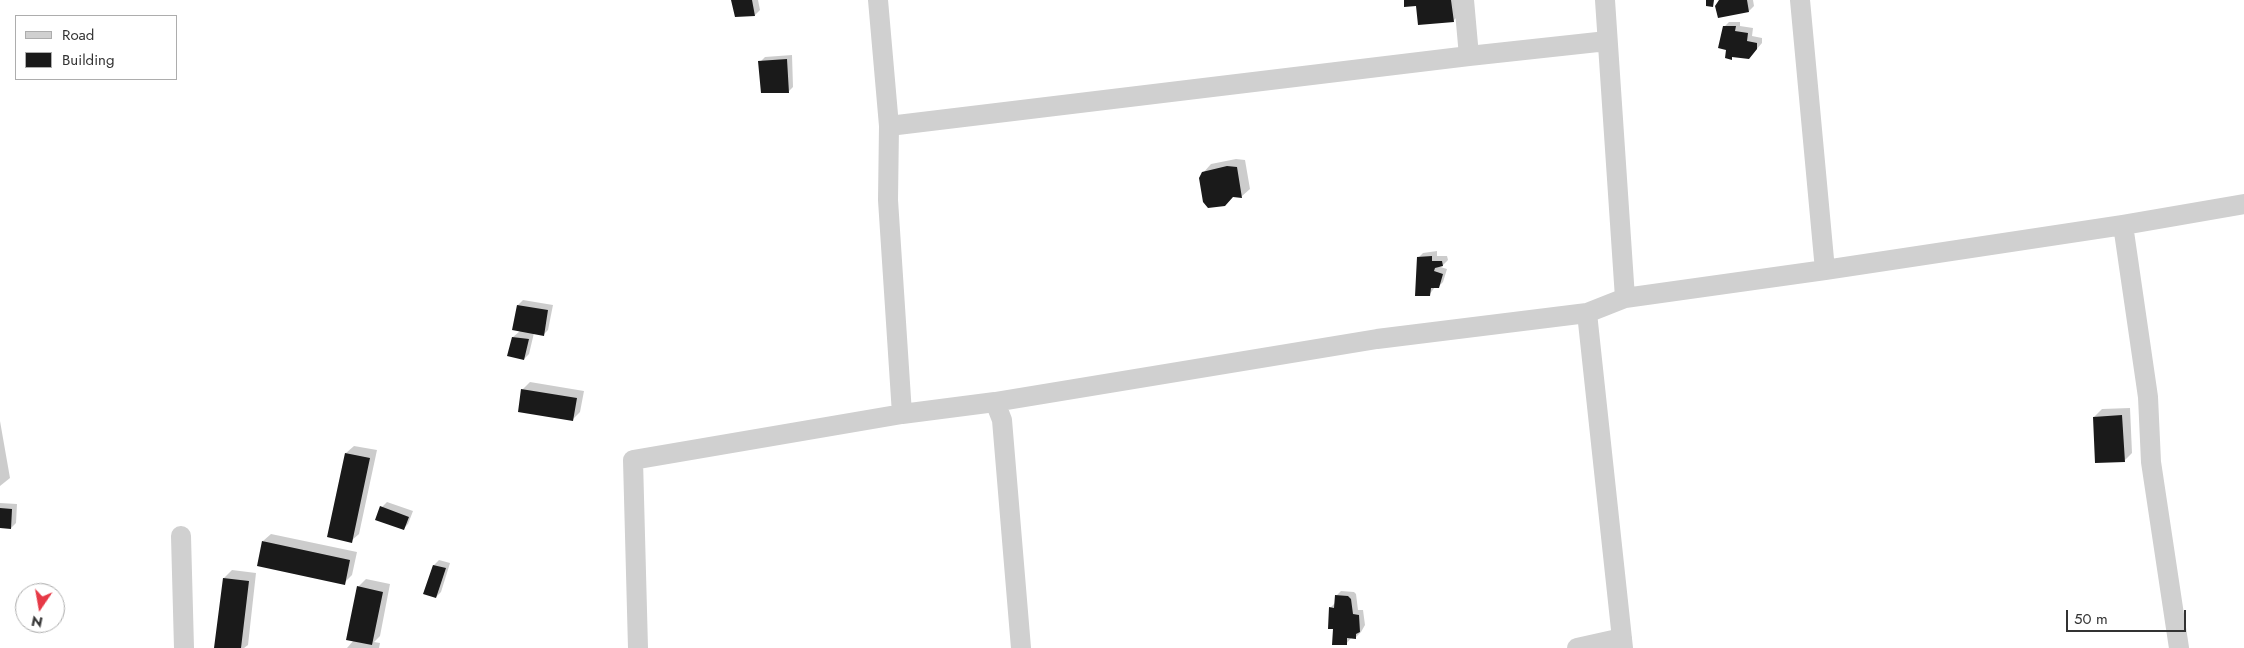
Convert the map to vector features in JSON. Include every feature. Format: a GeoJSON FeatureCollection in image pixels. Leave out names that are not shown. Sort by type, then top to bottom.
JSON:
{"type":"FeatureCollection","features":[{"type":"Feature","properties":{"kind":"street"},"geometry":{"type":"LineString","coordinates":[[878,0],[889,126],[888,200],[902,414]]}},
{"type":"Feature","properties":{"kind":"street"},"geometry":{"type":"LineString","coordinates":[[1464,0],[1469,56]]}},
{"type":"Feature","properties":{"kind":"street"},"geometry":{"type":"LineString","coordinates":[[1605,0],[1625,298]]}},
{"type":"Feature","properties":{"kind":"street"},"geometry":{"type":"LineString","coordinates":[[1800,0],[1825,270]]}},
{"type":"Feature","properties":{"kind":"street"},"geometry":{"type":"LineString","coordinates":[[889,126],[1607,41]]}},
{"type":"Feature","properties":{"kind":"street"},"geometry":{"type":"LineString","coordinates":[[638,648],[633,460],[902,414],[996,402],[1377,339],[1587,313],[1625,298],[2123,225],[2244,204]]}},
{"type":"Feature","properties":{"kind":"street"},"geometry":{"type":"LineString","coordinates":[[2123,225],[2148,397],[2152,462],[2179,648]]}},
{"type":"Feature","properties":{"kind":"street"},"geometry":{"type":"LineString","coordinates":[[1576,648],[1622,643],[1587,313]]}},
{"type":"Feature","properties":{"kind":"street"},"geometry":{"type":"LineString","coordinates":[[996,402],[1002,420],[1021,648]]}},
{"type":"Feature","properties":{"kind":"street"},"geometry":{"type":"LineString","coordinates":[[181,536],[184,648]]}},
{"type":"Feature","properties":{"kind":"building"},"geometry":{"type":"Polygon","coordinates":[[[731,0],[752,0],[755,16],[735,17],[731,0]]]}},
{"type":"Feature","properties":{"kind":"building"},"geometry":{"type":"Polygon","coordinates":[[[1404,0],[1451,0],[1454,22],[1418,25],[1416,6],[1404,7],[1404,0]]]}},
{"type":"Feature","properties":{"kind":"building"},"geometry":{"type":"Polygon","coordinates":[[[1706,0],[1714,0],[1713,7],[1706,6],[1706,0]]]}},
{"type":"Feature","properties":{"kind":"building"},"geometry":{"type":"Polygon","coordinates":[[[1719,0],[1747,0],[1749,12],[1718,18],[1715,6],[1719,0]]]}},
{"type":"Feature","properties":{"kind":"building"},"geometry":{"type":"Polygon","coordinates":[[[1723,26],[1736,26],[1735,31],[1748,33],[1747,41],[1757,43],[1757,49],[1749,59],[1732,57],[1732,60],[1725,58],[1726,50],[1718,48],[1723,26]]]}},
{"type":"Feature","properties":{"kind":"building"},"geometry":{"type":"Polygon","coordinates":[[[787,59],[789,93],[761,93],[758,61],[787,59]]]}},
{"type":"Feature","properties":{"kind":"building"},"geometry":{"type":"Polygon","coordinates":[[[1227,166],[1237,167],[1242,198],[1233,197],[1225,206],[1208,208],[1203,202],[1199,178],[1202,172],[1227,166]]]}},
{"type":"Feature","properties":{"kind":"building"},"geometry":{"type":"Polygon","coordinates":[[[1432,256],[1432,261],[1442,261],[1443,266],[1435,268],[1434,271],[1443,274],[1439,288],[1431,288],[1430,296],[1415,296],[1417,257],[1432,256]]]}},
{"type":"Feature","properties":{"kind":"building"},"geometry":{"type":"Polygon","coordinates":[[[517,305],[548,310],[544,336],[512,330],[517,305]]]}},
{"type":"Feature","properties":{"kind":"building"},"geometry":{"type":"Polygon","coordinates":[[[512,337],[529,339],[524,360],[507,356],[512,337]]]}},
{"type":"Feature","properties":{"kind":"building"},"geometry":{"type":"Polygon","coordinates":[[[521,389],[577,398],[573,421],[518,412],[521,389]]]}},
{"type":"Feature","properties":{"kind":"building"},"geometry":{"type":"Polygon","coordinates":[[[2122,415],[2125,462],[2095,463],[2093,417],[2122,415]]]}},
{"type":"Feature","properties":{"kind":"building"},"geometry":{"type":"Polygon","coordinates":[[[345,453],[370,458],[352,543],[327,537],[345,453]]]}},
{"type":"Feature","properties":{"kind":"building"},"geometry":{"type":"Polygon","coordinates":[[[380,506],[409,517],[404,530],[375,520],[380,506]]]}},
{"type":"Feature","properties":{"kind":"building"},"geometry":{"type":"Polygon","coordinates":[[[0,508],[12,509],[11,529],[0,528],[0,508]]]}},
{"type":"Feature","properties":{"kind":"building"},"geometry":{"type":"Polygon","coordinates":[[[262,541],[350,560],[345,585],[257,566],[262,541]]]}},
{"type":"Feature","properties":{"kind":"building"},"geometry":{"type":"Polygon","coordinates":[[[433,565],[446,568],[436,598],[423,594],[433,565]]]}},
{"type":"Feature","properties":{"kind":"building"},"geometry":{"type":"Polygon","coordinates":[[[223,578],[249,581],[241,648],[214,648],[223,578]]]}},
{"type":"Feature","properties":{"kind":"building"},"geometry":{"type":"Polygon","coordinates":[[[357,586],[383,592],[372,645],[346,640],[357,586]]]}},
{"type":"Feature","properties":{"kind":"building"},"geometry":{"type":"Polygon","coordinates":[[[1335,595],[1348,596],[1351,599],[1353,614],[1359,615],[1360,632],[1356,634],[1356,639],[1347,638],[1347,645],[1332,645],[1333,629],[1328,629],[1329,607],[1334,608],[1335,595]]]}}]}
